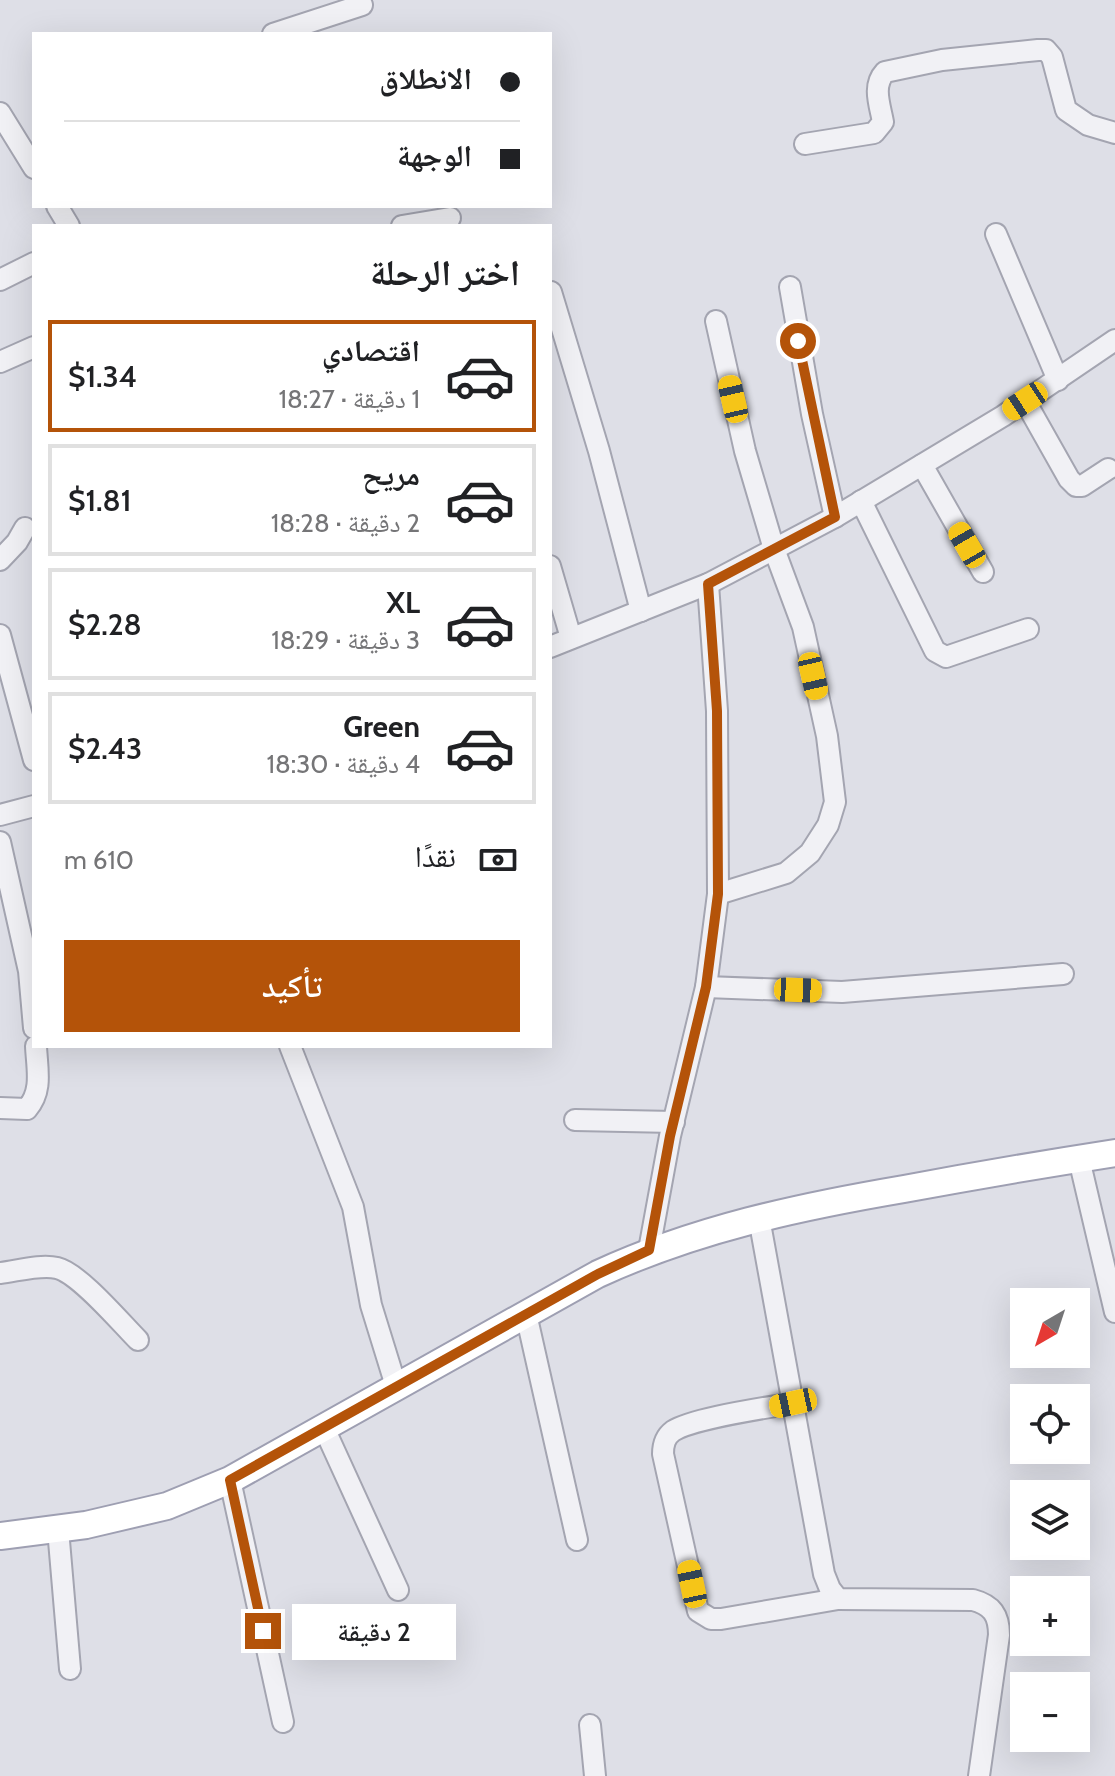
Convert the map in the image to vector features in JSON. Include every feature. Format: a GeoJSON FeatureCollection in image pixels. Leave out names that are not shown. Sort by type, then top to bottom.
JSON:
{"type":"FeatureCollection","features":[{"type":"Feature","properties":{"kind":"main road"},"geometry":{"type":"LineString","coordinates":[[0,1536],[86,1525],[167,1506],[230,1480],[598,1274],[649,1250],[759,1218],[858,1197],[1115,1153]]}},
{"type":"Feature","properties":{"kind":"street"},"geometry":{"type":"LineString","coordinates":[[279,32],[362,5]]}},
{"type":"Feature","properties":{"kind":"street"},"geometry":{"type":"LineString","coordinates":[[805,144],[874,133],[883,122],[877,89],[879,79],[885,72],[942,60],[1038,50],[1046,50],[1052,57],[1066,110],[1079,120],[1115,133]]}},
{"type":"Feature","properties":{"kind":"street"},"geometry":{"type":"LineString","coordinates":[[0,113],[26,138],[32,160]]}},
{"type":"Feature","properties":{"kind":"street"},"geometry":{"type":"LineString","coordinates":[[414,224],[450,218]]}},
{"type":"Feature","properties":{"kind":"street"},"geometry":{"type":"LineString","coordinates":[[996,234],[1058,380]]}},
{"type":"Feature","properties":{"kind":"street"},"geometry":{"type":"LineString","coordinates":[[0,280],[32,264]]}},
{"type":"Feature","properties":{"kind":"street"},"geometry":{"type":"LineString","coordinates":[[790,287],[812,414],[835,517]]}},
{"type":"Feature","properties":{"kind":"street"},"geometry":{"type":"LineString","coordinates":[[552,295],[599,451],[641,611]]}},
{"type":"Feature","properties":{"kind":"street"},"geometry":{"type":"LineString","coordinates":[[716,321],[745,451],[774,549],[803,627],[827,736],[835,802],[828,825],[810,853],[786,873],[718,894]]}},
{"type":"Feature","properties":{"kind":"street"},"geometry":{"type":"LineString","coordinates":[[552,646],[708,584],[835,517],[1025,401],[1115,340]]}},
{"type":"Feature","properties":{"kind":"street"},"geometry":{"type":"LineString","coordinates":[[0,362],[32,348]]}},
{"type":"Feature","properties":{"kind":"street"},"geometry":{"type":"LineString","coordinates":[[1025,401],[1069,479],[1076,486],[1082,486],[1108,469]]}},
{"type":"Feature","properties":{"kind":"street"},"geometry":{"type":"LineString","coordinates":[[922,465],[983,572]]}},
{"type":"Feature","properties":{"kind":"street"},"geometry":{"type":"LineString","coordinates":[[861,501],[935,651],[946,657],[1028,629]]}},
{"type":"Feature","properties":{"kind":"street"},"geometry":{"type":"LineString","coordinates":[[0,560],[25,528]]}},
{"type":"Feature","properties":{"kind":"street"},"geometry":{"type":"LineString","coordinates":[[552,573],[571,638]]}},
{"type":"Feature","properties":{"kind":"street"},"geometry":{"type":"LineString","coordinates":[[649,1250],[674,1122],[706,987],[718,894],[717,711],[708,584]]}},
{"type":"Feature","properties":{"kind":"street"},"geometry":{"type":"LineString","coordinates":[[0,635],[32,753]]}},
{"type":"Feature","properties":{"kind":"street"},"geometry":{"type":"LineString","coordinates":[[0,815],[32,807]]}},
{"type":"Feature","properties":{"kind":"street"},"geometry":{"type":"LineString","coordinates":[[0,842],[29,971],[32,1005]]}},
{"type":"Feature","properties":{"kind":"street"},"geometry":{"type":"LineString","coordinates":[[706,987],[842,992],[1063,974]]}},
{"type":"Feature","properties":{"kind":"street"},"geometry":{"type":"LineString","coordinates":[[0,1108],[27,1109],[36,1099],[36,1048]]}},
{"type":"Feature","properties":{"kind":"street"},"geometry":{"type":"LineString","coordinates":[[291,1048],[353,1207],[371,1305],[396,1386]]}},
{"type":"Feature","properties":{"kind":"street"},"geometry":{"type":"LineString","coordinates":[[575,1120],[674,1122]]}},
{"type":"Feature","properties":{"kind":"street"},"geometry":{"type":"LineString","coordinates":[[1079,1159],[1115,1312]]}},
{"type":"Feature","properties":{"kind":"street"},"geometry":{"type":"LineString","coordinates":[[759,1218],[824,1574],[838,1599]]}},
{"type":"Feature","properties":{"kind":"street"},"geometry":{"type":"LineString","coordinates":[[0,1273],[54,1267],[65,1271],[138,1340]]}},
{"type":"Feature","properties":{"kind":"street"},"geometry":{"type":"LineString","coordinates":[[526,1314],[577,1540]]}},
{"type":"Feature","properties":{"kind":"street"},"geometry":{"type":"LineString","coordinates":[[793,1403],[692,1423],[674,1430],[666,1438],[663,1454],[698,1611],[711,1619],[721,1619],[838,1599],[973,1600],[984,1603],[994,1611],[999,1622],[999,1635],[979,1776]]}},
{"type":"Feature","properties":{"kind":"street"},"geometry":{"type":"LineString","coordinates":[[324,1428],[398,1590]]}},
{"type":"Feature","properties":{"kind":"street"},"geometry":{"type":"LineString","coordinates":[[230,1480],[283,1722]]}},
{"type":"Feature","properties":{"kind":"street"},"geometry":{"type":"LineString","coordinates":[[58,1529],[70,1669]]}},
{"type":"Feature","properties":{"kind":"street"},"geometry":{"type":"LineString","coordinates":[[590,1725],[595,1776]]}},
{"type":"Feature","properties":{"kind":"route"},"geometry":{"type":"LineString","coordinates":[[263,1631],[230,1480],[598,1274],[649,1250],[670,1136],[706,987],[718,894],[717,711],[708,584],[835,517],[798,341]]}}]}
